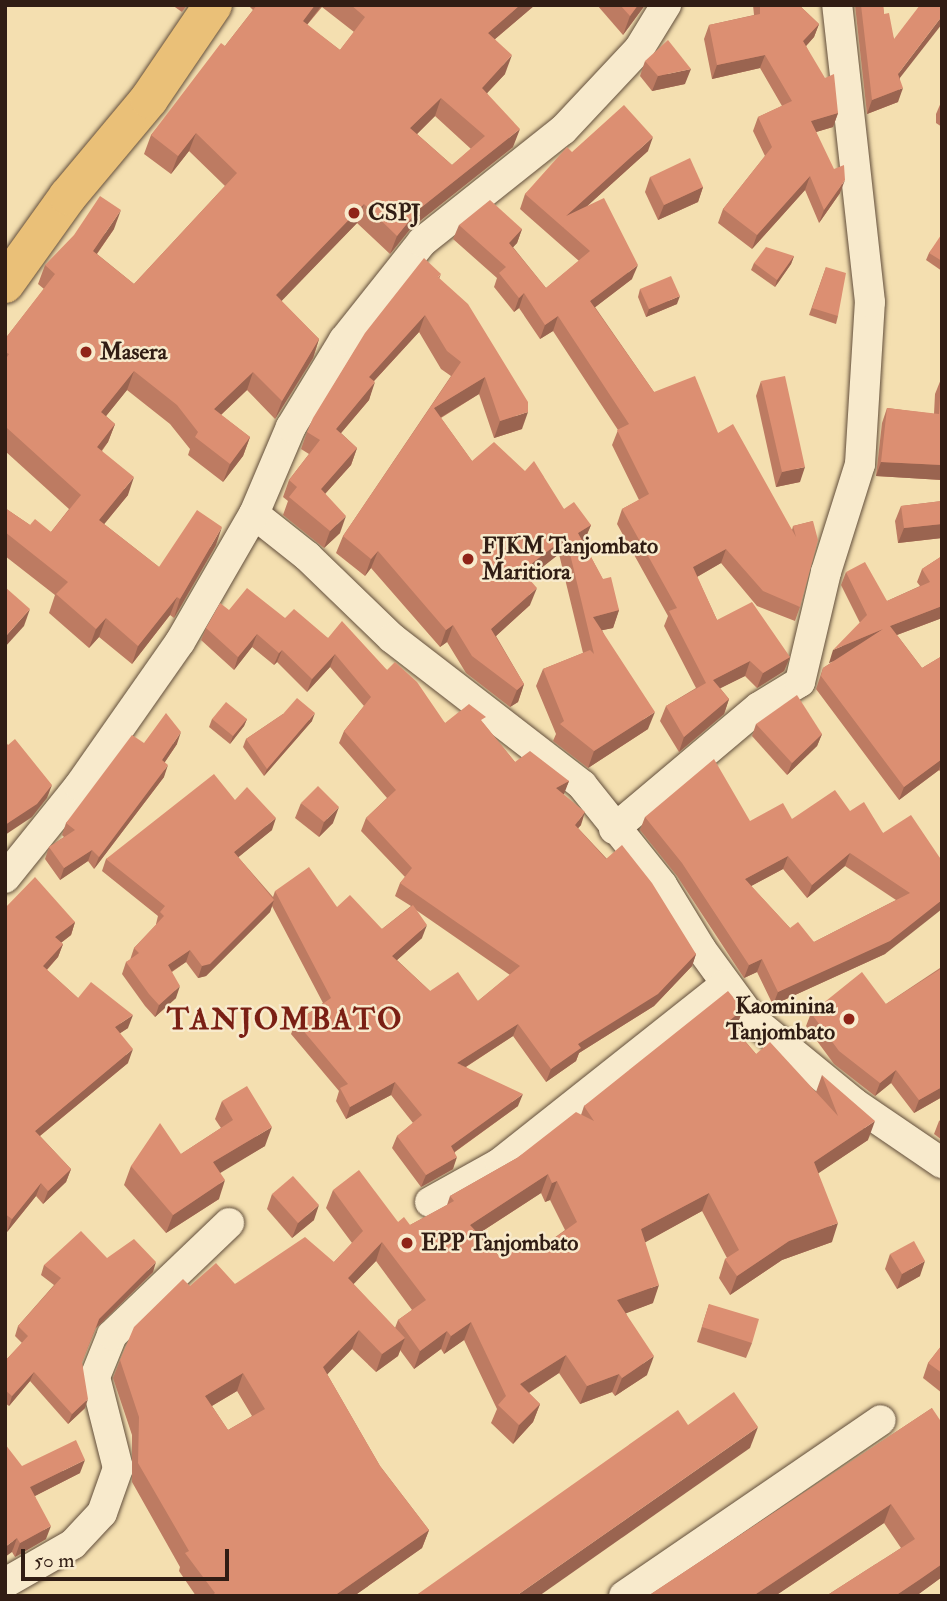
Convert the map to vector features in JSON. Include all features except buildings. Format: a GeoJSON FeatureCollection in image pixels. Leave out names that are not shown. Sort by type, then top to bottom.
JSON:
{"type":"FeatureCollection","features":[{"type":"Feature","properties":{"kind":"main road"},"geometry":{"type":"LineString","coordinates":[[5,284],[68,195],[149,99],[213,5]]}},
{"type":"Feature","properties":{"kind":"street"},"geometry":{"type":"LineString","coordinates":[[5,878],[79,786],[180,642],[254,514],[291,427],[344,340],[422,242],[563,130],[639,49],[666,5]]}},
{"type":"Feature","properties":{"kind":"street"},"geometry":{"type":"LineString","coordinates":[[614,829],[759,708],[800,682],[826,572],[860,464],[870,302],[837,5]]}},
{"type":"Feature","properties":{"kind":"street"},"geometry":{"type":"LineString","coordinates":[[254,514],[307,556],[391,638],[582,785],[614,829],[662,885],[726,984],[763,1028],[854,1103],[942,1163]]}},
{"type":"Feature","properties":{"kind":"street"},"geometry":{"type":"LineString","coordinates":[[430,1202],[500,1163],[726,984]]}},
{"type":"Feature","properties":{"kind":"street"},"geometry":{"type":"LineString","coordinates":[[5,1583],[74,1544],[102,1513],[118,1468],[95,1377],[112,1335],[229,1223]]}},
{"type":"Feature","properties":{"kind":"street"},"geometry":{"type":"LineString","coordinates":[[624,1596],[881,1420]]}},
{"type":"Feature","properties":{"kind":"place","name":"CSPJ"},"geometry":{"type":"Point","coordinates":[354,213]}},
{"type":"Feature","properties":{"kind":"place","name":"Masera"},"geometry":{"type":"Point","coordinates":[86,352]}},
{"type":"Feature","properties":{"kind":"place","name":"FJKM Tanjombato Maritiora"},"geometry":{"type":"Point","coordinates":[468,559]}},
{"type":"Feature","properties":{"kind":"place","name":"Kaominina Tanjombato"},"geometry":{"type":"Point","coordinates":[849,1019]}},
{"type":"Feature","properties":{"kind":"place","name":"EPP Tanjombato"},"geometry":{"type":"Point","coordinates":[407,1243]}},
{"type":"Feature","properties":{"kind":"district","name":"TANJOMBATO"},"geometry":{"type":"Point","coordinates":[285,1020]}}]}
